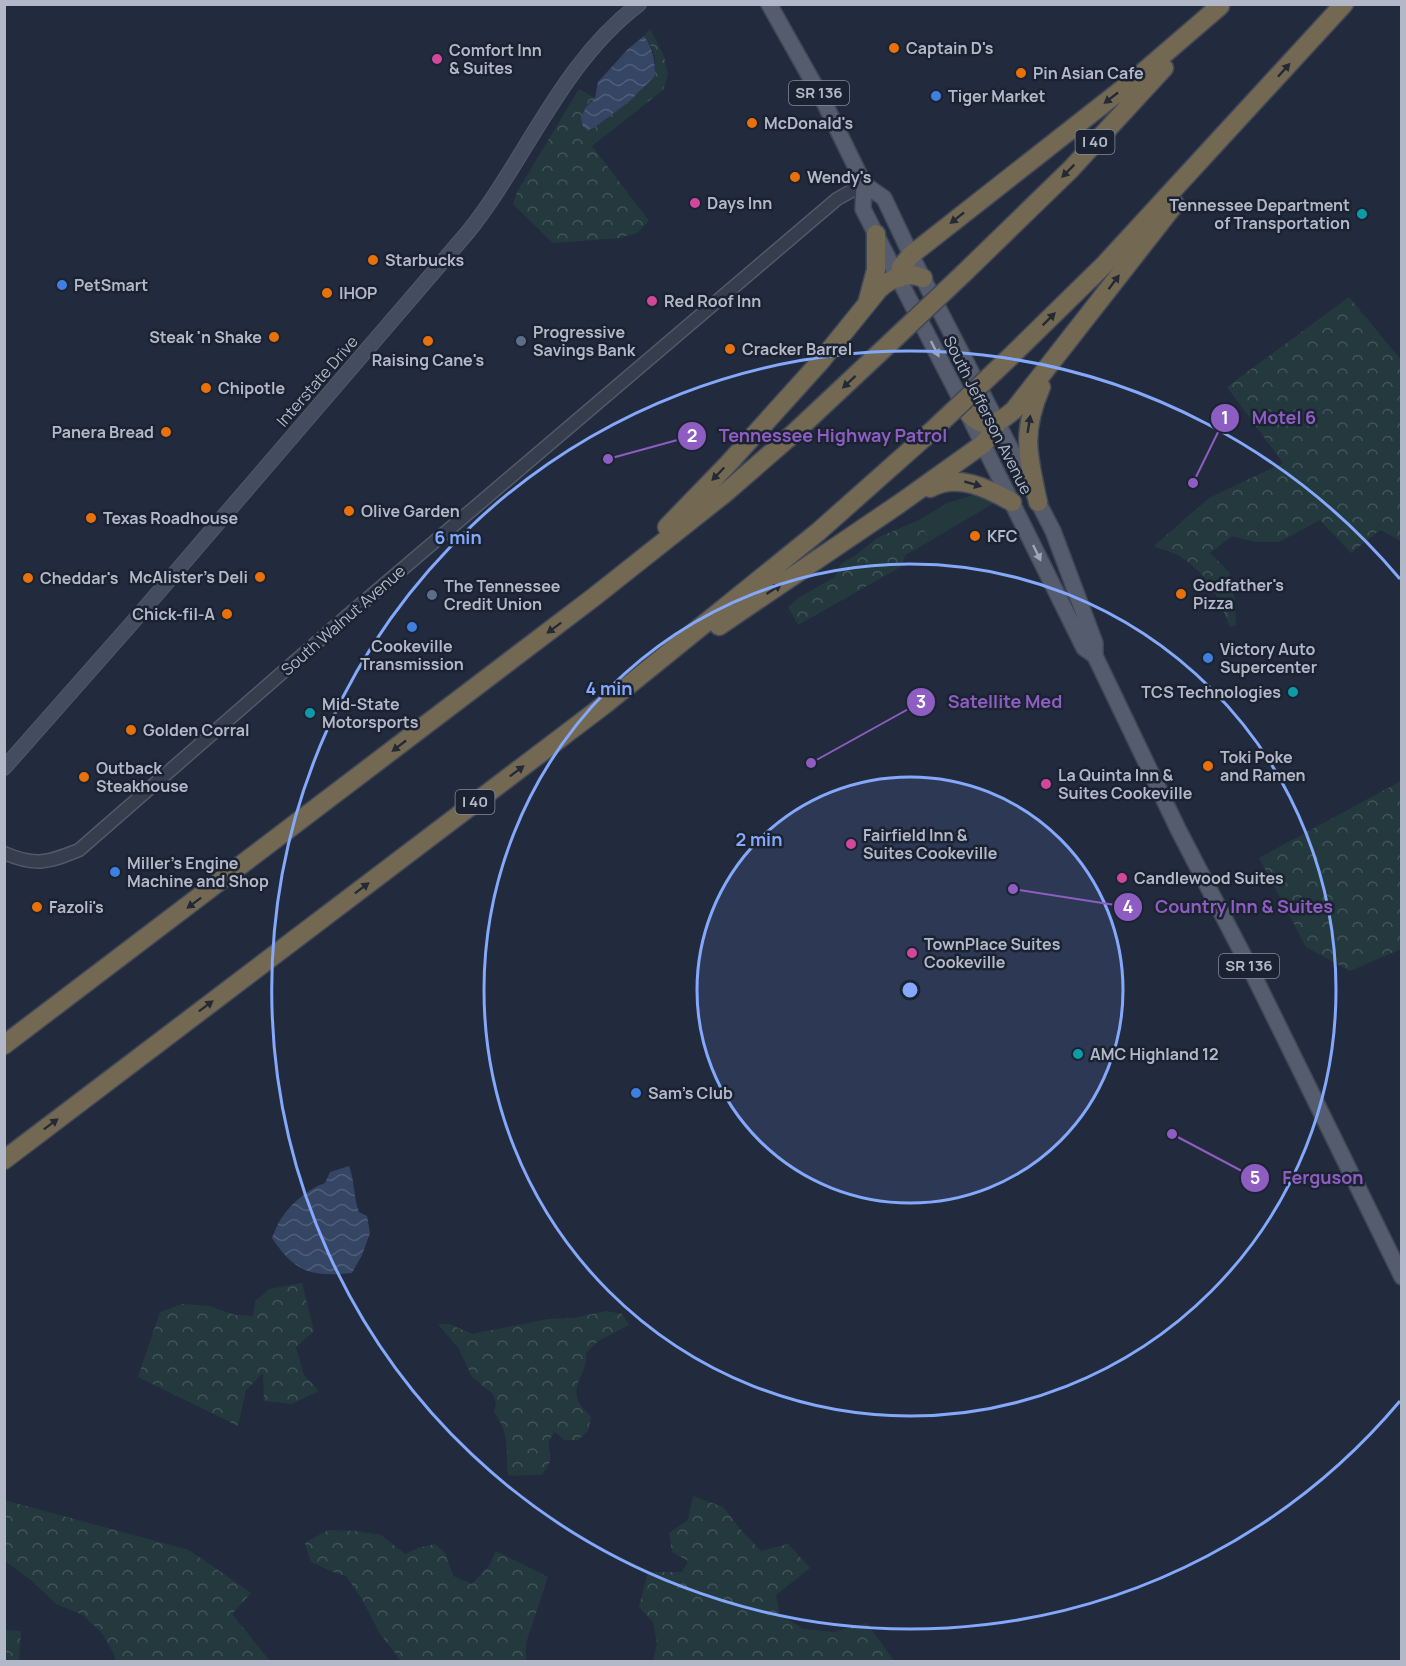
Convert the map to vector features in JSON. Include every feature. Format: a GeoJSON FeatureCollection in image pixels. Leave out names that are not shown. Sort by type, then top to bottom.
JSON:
{"type":"FeatureCollection","features":[{"type":"Feature","properties":{"kind":"highway","name":"I 40"},"geometry":{"type":"LineString","coordinates":[[4,1160],[604,705],[818,532],[934,429],[1104,265],[1344,4]]}},
{"type":"Feature","properties":{"kind":"highway","name":"I 40"},"geometry":{"type":"LineString","coordinates":[[4,1046],[594,597],[750,472],[891,342],[1071,170],[1221,5]]}},
{"type":"Feature","properties":{"kind":"highway"},"geometry":{"type":"LineString","coordinates":[[899,278],[901,267],[911,255],[1134,80],[1221,5]]}},
{"type":"Feature","properties":{"kind":"highway"},"geometry":{"type":"LineString","coordinates":[[966,410],[975,420],[984,424],[996,422],[1021,403],[1264,91]]}},
{"type":"Feature","properties":{"kind":"highway"},"geometry":{"type":"LineString","coordinates":[[866,307],[876,270],[876,234]]}},
{"type":"Feature","properties":{"kind":"highway"},"geometry":{"type":"LineString","coordinates":[[594,597],[728,465],[820,362],[883,286],[909,274],[923,278]]}},
{"type":"Feature","properties":{"kind":"highway"},"geometry":{"type":"LineString","coordinates":[[1038,502],[1027,453],[1028,431],[1032,407],[1063,349]]}},
{"type":"Feature","properties":{"kind":"highway"},"geometry":{"type":"LineString","coordinates":[[604,705],[983,444],[990,436],[996,422]]}},
{"type":"Feature","properties":{"kind":"highway"},"geometry":{"type":"LineString","coordinates":[[899,504],[937,484],[961,481],[977,484],[1012,502]]}},
{"type":"Feature","properties":{"kind":"main road","name":"Interstate Drive"},"geometry":{"type":"LineString","coordinates":[[4,768],[132,623],[468,232],[502,186],[579,64],[596,44],[639,4]]}},
{"type":"Feature","properties":{"kind":"main road"},"geometry":{"type":"LineString","coordinates":[[761,4],[772,9]]}},
{"type":"Feature","properties":{"kind":"main road","name":"South Jefferson Avenue"},"geometry":{"type":"LineString","coordinates":[[772,9],[823,100],[864,184],[863,209],[1084,648],[1095,656]]}},
{"type":"Feature","properties":{"kind":"main road","name":"South Jefferson Avenue"},"geometry":{"type":"LineString","coordinates":[[864,184],[884,198],[1038,502],[1061,552],[1095,643],[1095,656],[1178,829],[1251,970],[1401,1276]]}},
{"type":"Feature","properties":{"kind":"street","name":"South Walnut Avenue"},"geometry":{"type":"LineString","coordinates":[[4,853],[18,859],[41,862],[79,849],[339,623],[837,199],[864,184]]}},
{"type":"Feature","properties":{"kind":"green space"},"geometry":{"type":"Polygon","coordinates":[[[650,29],[664,56],[668,75],[663,90],[592,146],[649,221],[637,233],[620,238],[553,243],[513,204],[517,192],[579,89],[595,98],[586,107],[595,127],[643,89],[655,65],[653,51],[644,36],[650,29]]]}},
{"type":"Feature","properties":{"kind":"green space"},"geometry":{"type":"Polygon","coordinates":[[[1349,297],[1401,360],[1401,541],[1380,530],[1351,553],[1320,520],[1279,542],[1255,542],[1232,536],[1210,553],[1229,572],[1234,594],[1236,625],[1230,627],[1212,588],[1199,572],[1178,555],[1154,546],[1209,498],[1283,463],[1227,387],[1349,297]]]}},
{"type":"Feature","properties":{"kind":"green space"},"geometry":{"type":"Polygon","coordinates":[[[980,493],[999,500],[930,541],[919,520],[947,503],[980,493]]]}},
{"type":"Feature","properties":{"kind":"green space"},"geometry":{"type":"Polygon","coordinates":[[[919,520],[930,541],[905,555],[902,566],[798,625],[788,607],[800,597],[835,577],[841,564],[877,538],[919,520]]]}},
{"type":"Feature","properties":{"kind":"green space"},"geometry":{"type":"Polygon","coordinates":[[[1401,781],[1401,949],[1350,971],[1306,947],[1259,858],[1401,781]]]}},
{"type":"Feature","properties":{"kind":"green space"},"geometry":{"type":"Polygon","coordinates":[[[302,1283],[314,1331],[296,1347],[304,1375],[319,1391],[292,1404],[264,1401],[263,1373],[246,1390],[238,1426],[138,1377],[160,1312],[182,1304],[209,1306],[235,1315],[253,1316],[255,1301],[270,1289],[302,1283]]]}},
{"type":"Feature","properties":{"kind":"green space"},"geometry":{"type":"Polygon","coordinates":[[[606,1311],[622,1314],[629,1325],[598,1341],[586,1353],[585,1364],[576,1391],[579,1402],[591,1417],[588,1431],[578,1440],[564,1440],[555,1432],[549,1441],[549,1463],[542,1475],[508,1475],[505,1435],[494,1412],[496,1403],[493,1394],[472,1377],[459,1349],[438,1324],[449,1324],[472,1334],[548,1319],[574,1318],[606,1311]]]}},
{"type":"Feature","properties":{"kind":"green space"},"geometry":{"type":"Polygon","coordinates":[[[693,1496],[723,1507],[761,1551],[788,1544],[810,1568],[776,1595],[779,1613],[803,1629],[834,1632],[867,1623],[894,1661],[653,1661],[657,1643],[653,1622],[639,1607],[648,1572],[682,1572],[688,1561],[672,1552],[669,1533],[688,1520],[693,1496]]]}},
{"type":"Feature","properties":{"kind":"green space"},"geometry":{"type":"Polygon","coordinates":[[[4,1500],[189,1550],[251,1593],[232,1614],[270,1661],[114,1661],[115,1656],[102,1633],[83,1615],[56,1604],[31,1580],[5,1561],[4,1500]]]}},
{"type":"Feature","properties":{"kind":"green space"},"geometry":{"type":"Polygon","coordinates":[[[328,1530],[381,1535],[405,1554],[435,1544],[445,1553],[453,1576],[472,1584],[489,1566],[496,1551],[548,1577],[526,1643],[526,1661],[401,1661],[379,1632],[362,1599],[346,1576],[311,1562],[305,1543],[328,1530]]]}},
{"type":"Feature","properties":{"kind":"green space"},"geometry":{"type":"Polygon","coordinates":[[[5,1630],[21,1631],[19,1658],[22,1661],[5,1661],[5,1630]]]}},
{"type":"Feature","properties":{"kind":"water"},"geometry":{"type":"Polygon","coordinates":[[[644,36],[653,55],[655,76],[630,101],[595,127],[588,130],[583,127],[581,118],[586,107],[595,98],[598,82],[628,49],[644,36]]]}},
{"type":"Feature","properties":{"kind":"water"},"geometry":{"type":"Polygon","coordinates":[[[349,1166],[357,1206],[359,1212],[367,1216],[370,1233],[362,1255],[352,1273],[315,1273],[297,1266],[280,1250],[272,1238],[275,1230],[287,1211],[301,1196],[325,1183],[330,1172],[349,1166]]]}},
{"type":"Feature","properties":{"kind":"place","name":"Captain D's"},"geometry":{"type":"Point","coordinates":[894,48]}},
{"type":"Feature","properties":{"kind":"place","name":"Comfort Inn & Suites"},"geometry":{"type":"Point","coordinates":[437,59]}},
{"type":"Feature","properties":{"kind":"place","name":"Pin Asian Cafe"},"geometry":{"type":"Point","coordinates":[1021,73]}},
{"type":"Feature","properties":{"kind":"place","name":"Tiger Market"},"geometry":{"type":"Point","coordinates":[936,96]}},
{"type":"Feature","properties":{"kind":"place","name":"McDonald's"},"geometry":{"type":"Point","coordinates":[752,123]}},
{"type":"Feature","properties":{"kind":"place","name":"Wendy's"},"geometry":{"type":"Point","coordinates":[795,177]}},
{"type":"Feature","properties":{"kind":"place","name":"Days Inn"},"geometry":{"type":"Point","coordinates":[695,203]}},
{"type":"Feature","properties":{"kind":"place","name":"Tennessee Department of Transportation"},"geometry":{"type":"Point","coordinates":[1362,214]}},
{"type":"Feature","properties":{"kind":"place","name":"Starbucks"},"geometry":{"type":"Point","coordinates":[373,260]}},
{"type":"Feature","properties":{"kind":"place","name":"PetSmart"},"geometry":{"type":"Point","coordinates":[62,285]}},
{"type":"Feature","properties":{"kind":"place","name":"IHOP"},"geometry":{"type":"Point","coordinates":[327,293]}},
{"type":"Feature","properties":{"kind":"place","name":"Red Roof Inn"},"geometry":{"type":"Point","coordinates":[652,301]}},
{"type":"Feature","properties":{"kind":"place","name":"Steak 'n Shake"},"geometry":{"type":"Point","coordinates":[274,337]}},
{"type":"Feature","properties":{"kind":"place","name":"Raising Cane's"},"geometry":{"type":"Point","coordinates":[428,341]}},
{"type":"Feature","properties":{"kind":"place","name":"Progressive Savings Bank"},"geometry":{"type":"Point","coordinates":[521,341]}},
{"type":"Feature","properties":{"kind":"place","name":"Cracker Barrel"},"geometry":{"type":"Point","coordinates":[730,349]}},
{"type":"Feature","properties":{"kind":"place","name":"Chipotle"},"geometry":{"type":"Point","coordinates":[206,388]}},
{"type":"Feature","properties":{"kind":"place","name":"Panera Bread"},"geometry":{"type":"Point","coordinates":[166,432]}},
{"type":"Feature","properties":{"kind":"place","name":"Tennessee Highway Patrol"},"geometry":{"type":"Point","coordinates":[608,459]}},
{"type":"Feature","properties":{"kind":"place","name":"Motel 6"},"geometry":{"type":"Point","coordinates":[1193,483]}},
{"type":"Feature","properties":{"kind":"place","name":"Olive Garden"},"geometry":{"type":"Point","coordinates":[349,511]}},
{"type":"Feature","properties":{"kind":"place","name":"Texas Roadhouse"},"geometry":{"type":"Point","coordinates":[91,518]}},
{"type":"Feature","properties":{"kind":"place","name":"KFC"},"geometry":{"type":"Point","coordinates":[975,536]}},
{"type":"Feature","properties":{"kind":"place","name":"McAlister's Deli"},"geometry":{"type":"Point","coordinates":[260,577]}},
{"type":"Feature","properties":{"kind":"place","name":"Cheddar's"},"geometry":{"type":"Point","coordinates":[28,578]}},
{"type":"Feature","properties":{"kind":"place","name":"Godfather's Pizza"},"geometry":{"type":"Point","coordinates":[1181,594]}},
{"type":"Feature","properties":{"kind":"place","name":"The Tennessee Credit Union"},"geometry":{"type":"Point","coordinates":[432,595]}},
{"type":"Feature","properties":{"kind":"place","name":"Chick-fil-A"},"geometry":{"type":"Point","coordinates":[227,614]}},
{"type":"Feature","properties":{"kind":"place","name":"Cookeville Transmission"},"geometry":{"type":"Point","coordinates":[412,627]}},
{"type":"Feature","properties":{"kind":"place","name":"Victory Auto Supercenter"},"geometry":{"type":"Point","coordinates":[1208,658]}},
{"type":"Feature","properties":{"kind":"place","name":"TCS Technologies"},"geometry":{"type":"Point","coordinates":[1293,692]}},
{"type":"Feature","properties":{"kind":"place","name":"Mid-State Motorsports"},"geometry":{"type":"Point","coordinates":[310,713]}},
{"type":"Feature","properties":{"kind":"place","name":"Golden Corral"},"geometry":{"type":"Point","coordinates":[131,730]}},
{"type":"Feature","properties":{"kind":"place","name":"Satellite Med"},"geometry":{"type":"Point","coordinates":[811,763]}},
{"type":"Feature","properties":{"kind":"place","name":"Toki Poke and Ramen"},"geometry":{"type":"Point","coordinates":[1208,766]}},
{"type":"Feature","properties":{"kind":"place","name":"Outback Steakhouse"},"geometry":{"type":"Point","coordinates":[84,777]}},
{"type":"Feature","properties":{"kind":"place","name":"La Quinta Inn & Suites Cookeville"},"geometry":{"type":"Point","coordinates":[1046,784]}},
{"type":"Feature","properties":{"kind":"place","name":"Fairfield Inn & Suites Cookeville"},"geometry":{"type":"Point","coordinates":[851,844]}},
{"type":"Feature","properties":{"kind":"place","name":"Miller's Engine Machine and Shop"},"geometry":{"type":"Point","coordinates":[115,872]}},
{"type":"Feature","properties":{"kind":"place","name":"Candlewood Suites"},"geometry":{"type":"Point","coordinates":[1122,878]}},
{"type":"Feature","properties":{"kind":"place","name":"Country Inn & Suites"},"geometry":{"type":"Point","coordinates":[1013,889]}},
{"type":"Feature","properties":{"kind":"place","name":"Fazoli's"},"geometry":{"type":"Point","coordinates":[37,907]}},
{"type":"Feature","properties":{"kind":"place","name":"TownPlace Suites Cookeville"},"geometry":{"type":"Point","coordinates":[912,953]}},
{"type":"Feature","properties":{"kind":"place","name":"AMC Highland 12"},"geometry":{"type":"Point","coordinates":[1078,1054]}},
{"type":"Feature","properties":{"kind":"place","name":"Sam's Club"},"geometry":{"type":"Point","coordinates":[636,1093]}},
{"type":"Feature","properties":{"kind":"place","name":"Ferguson"},"geometry":{"type":"Point","coordinates":[1172,1134]}}]}
